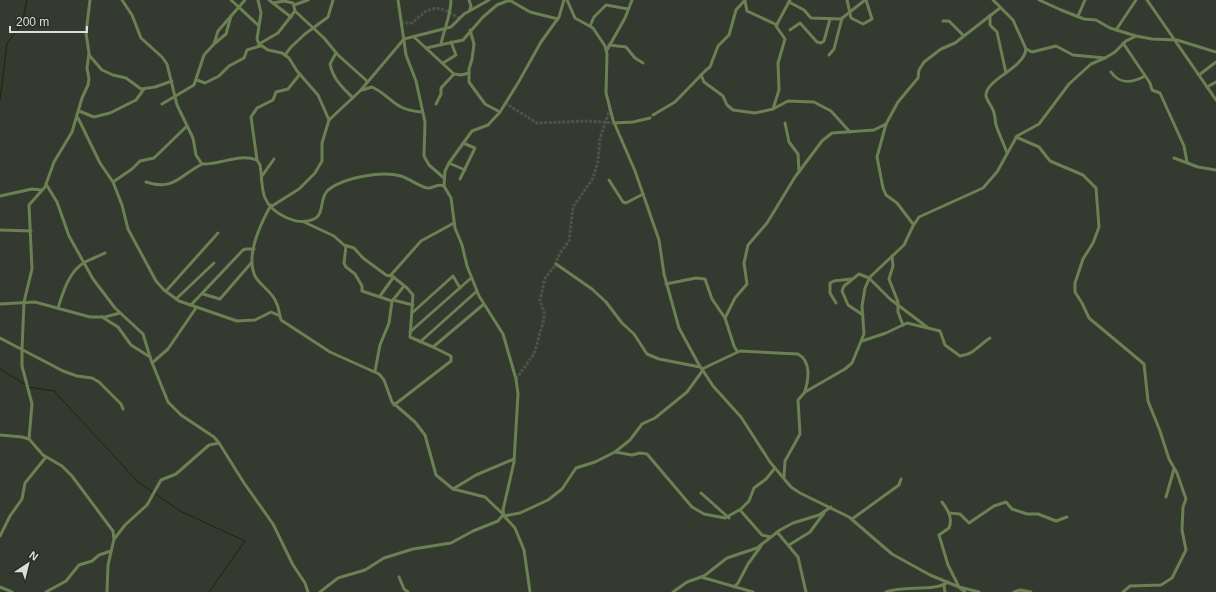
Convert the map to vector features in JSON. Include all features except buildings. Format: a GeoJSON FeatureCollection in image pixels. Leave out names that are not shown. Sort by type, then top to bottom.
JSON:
{"type":"FeatureCollection","features":[{"type":"Feature","properties":{"kind":"street"},"geometry":{"type":"LineString","coordinates":[[30,440],[32,404],[22,366],[22,349],[24,302],[32,270],[30,205],[46,184],[54,162],[70,138],[89,82],[87,68],[89,55],[86,33],[90,0]]}},
{"type":"Feature","properties":{"kind":"street"},"geometry":{"type":"LineString","coordinates":[[122,0],[132,15],[141,38],[165,61],[172,81],[175,97],[186,126],[193,138],[198,159],[202,164]]}},
{"type":"Feature","properties":{"kind":"street"},"geometry":{"type":"LineString","coordinates":[[231,0],[258,25]]}},
{"type":"Feature","properties":{"kind":"street"},"geometry":{"type":"LineString","coordinates":[[214,44],[218,31],[245,0]]}},
{"type":"Feature","properties":{"kind":"street"},"geometry":{"type":"LineString","coordinates":[[258,0],[261,13],[257,38],[259,45]]}},
{"type":"Feature","properties":{"kind":"street"},"geometry":{"type":"LineString","coordinates":[[269,0],[291,17]]}},
{"type":"Feature","properties":{"kind":"street"},"geometry":{"type":"LineString","coordinates":[[294,5],[308,0]]}},
{"type":"Feature","properties":{"kind":"street"},"geometry":{"type":"LineString","coordinates":[[285,55],[291,46],[328,17],[333,0]]}},
{"type":"Feature","properties":{"kind":"street"},"geometry":{"type":"LineString","coordinates":[[398,0],[406,55],[416,81],[425,122],[425,157],[429,165],[444,178]]}},
{"type":"Feature","properties":{"kind":"street"},"geometry":{"type":"LineString","coordinates":[[440,44],[443,30],[449,18],[451,0]]}},
{"type":"Feature","properties":{"kind":"street"},"geometry":{"type":"LineString","coordinates":[[469,0],[471,6],[470,10]]}},
{"type":"Feature","properties":{"kind":"street"},"geometry":{"type":"LineString","coordinates":[[489,0],[470,10],[451,27],[404,39],[388,60],[367,81],[360,91],[329,120],[322,143],[323,160],[317,170],[299,189],[271,206],[254,249],[252,262],[256,276],[269,290],[277,302],[280,316],[284,323],[330,352],[360,366],[375,371],[384,380],[394,404],[422,430],[428,440],[436,475],[453,489],[485,497],[515,528],[524,550],[530,592]]}},
{"type":"Feature","properties":{"kind":"street"},"geometry":{"type":"LineString","coordinates":[[504,515],[504,504],[514,459],[518,391],[516,379],[503,334],[476,291],[465,261],[462,245],[454,223],[450,198],[444,186],[444,178],[449,163],[472,131],[488,125],[500,112],[541,42],[558,19],[565,0]]}},
{"type":"Feature","properties":{"kind":"street"},"geometry":{"type":"LineString","coordinates":[[565,0],[576,19],[590,26],[600,37],[606,51],[606,93],[614,123],[643,194],[660,246],[666,284],[679,328],[702,369],[717,390],[748,427],[762,450],[791,487],[852,519],[888,552],[930,575],[959,587],[979,592]]}},
{"type":"Feature","properties":{"kind":"street"},"geometry":{"type":"LineString","coordinates":[[606,51],[632,0]]}},
{"type":"Feature","properties":{"kind":"street"},"geometry":{"type":"LineString","coordinates":[[745,0],[747,11],[777,25]]}},
{"type":"Feature","properties":{"kind":"street"},"geometry":{"type":"LineString","coordinates":[[653,114],[675,102],[711,66],[719,44],[729,35],[736,10],[745,0]]}},
{"type":"Feature","properties":{"kind":"street"},"geometry":{"type":"LineString","coordinates":[[829,54],[834,49],[842,18],[849,12],[866,0],[872,21],[865,23],[858,22],[853,19],[849,12],[848,0]]}},
{"type":"Feature","properties":{"kind":"street"},"geometry":{"type":"LineString","coordinates":[[994,0],[1015,23],[1026,49],[1032,52]]}},
{"type":"Feature","properties":{"kind":"street"},"geometry":{"type":"LineString","coordinates":[[1039,0],[1078,16],[1096,20],[1116,30],[1136,36],[1152,39],[1174,40],[1216,52]]}},
{"type":"Feature","properties":{"kind":"street"},"geometry":{"type":"LineString","coordinates":[[1078,16],[1085,0]]}},
{"type":"Feature","properties":{"kind":"street"},"geometry":{"type":"LineString","coordinates":[[1116,30],[1136,0]]}},
{"type":"Feature","properties":{"kind":"street"},"geometry":{"type":"LineString","coordinates":[[1146,0],[1216,100]]}},
{"type":"Feature","properties":{"kind":"street"},"geometry":{"type":"LineString","coordinates":[[273,3],[288,1],[294,5],[295,11],[314,27],[336,53],[367,81]]}},
{"type":"Feature","properties":{"kind":"street"},"geometry":{"type":"LineString","coordinates":[[426,48],[463,40],[470,30],[496,6],[506,1],[516,4],[530,12],[558,19]]}},
{"type":"Feature","properties":{"kind":"street"},"geometry":{"type":"LineString","coordinates":[[773,109],[779,90],[778,63],[785,40],[777,29],[777,25],[790,1],[804,10],[811,18],[842,18]]}},
{"type":"Feature","properties":{"kind":"street"},"geometry":{"type":"LineString","coordinates":[[590,26],[594,17],[606,5],[628,10]]}},
{"type":"Feature","properties":{"kind":"street"},"geometry":{"type":"LineString","coordinates":[[914,224],[897,203],[886,195],[883,188],[877,157],[886,124],[898,102],[918,78],[919,70],[924,62],[941,49],[955,43],[963,35],[1000,8]]}},
{"type":"Feature","properties":{"kind":"street"},"geometry":{"type":"LineString","coordinates":[[197,80],[205,83],[217,78],[229,66],[244,58],[247,50],[259,45],[278,33],[295,11]]}},
{"type":"Feature","properties":{"kind":"street"},"geometry":{"type":"LineString","coordinates":[[162,104],[164,101],[175,97],[193,86],[197,80],[199,67],[204,56],[214,44],[226,34],[232,14]]}},
{"type":"Feature","properties":{"kind":"street"},"geometry":{"type":"LineString","coordinates":[[990,15],[990,25],[997,32],[1006,73]]}},
{"type":"Feature","properties":{"kind":"street"},"geometry":{"type":"LineString","coordinates":[[790,30],[797,23],[800,23],[817,42],[821,44],[824,41],[830,19]]}},
{"type":"Feature","properties":{"kind":"street"},"geometry":{"type":"LineString","coordinates":[[943,21],[948,21],[963,35]]}},
{"type":"Feature","properties":{"kind":"street"},"geometry":{"type":"LineString","coordinates":[[470,30],[474,44],[469,73],[471,86],[487,106],[500,112]]}},
{"type":"Feature","properties":{"kind":"street"},"geometry":{"type":"LineString","coordinates":[[784,477],[785,461],[800,434],[798,400],[805,392],[848,367],[854,360],[862,341],[864,327],[864,293],[869,278],[905,243],[914,224],[921,216],[983,188],[997,172],[1016,137],[1039,124],[1069,84],[1092,64],[1115,52],[1123,43],[1136,36]]}},
{"type":"Feature","properties":{"kind":"street"},"geometry":{"type":"LineString","coordinates":[[414,37],[454,74],[461,75],[469,73]]}},
{"type":"Feature","properties":{"kind":"street"},"geometry":{"type":"LineString","coordinates":[[443,63],[456,55],[451,42]]}},
{"type":"Feature","properties":{"kind":"street"},"geometry":{"type":"LineString","coordinates":[[1123,43],[1145,76],[1152,90],[1159,92],[1162,96],[1184,146],[1187,162]]}},
{"type":"Feature","properties":{"kind":"street"},"geometry":{"type":"LineString","coordinates":[[259,45],[285,55],[318,95],[329,120]]}},
{"type":"Feature","properties":{"kind":"street"},"geometry":{"type":"LineString","coordinates":[[609,45],[626,47],[635,58],[643,63]]}},
{"type":"Feature","properties":{"kind":"street"},"geometry":{"type":"LineString","coordinates":[[1007,154],[996,123],[994,110],[986,96],[989,86],[1023,57],[1032,52],[1056,46],[1073,55],[1105,58]]}},
{"type":"Feature","properties":{"kind":"street"},"geometry":{"type":"LineString","coordinates":[[1023,57],[1026,49]]}},
{"type":"Feature","properties":{"kind":"street"},"geometry":{"type":"LineString","coordinates":[[336,53],[330,64],[332,72],[339,84],[353,98]]}},
{"type":"Feature","properties":{"kind":"street"},"geometry":{"type":"LineString","coordinates":[[89,55],[102,70],[113,75],[126,78],[139,88],[144,89],[172,81]]}},
{"type":"Feature","properties":{"kind":"street"},"geometry":{"type":"LineString","coordinates":[[1199,75],[1216,62]]}},
{"type":"Feature","properties":{"kind":"street"},"geometry":{"type":"LineString","coordinates":[[1111,72],[1116,79],[1121,82],[1137,80],[1145,76]]}},
{"type":"Feature","properties":{"kind":"street"},"geometry":{"type":"LineString","coordinates":[[300,74],[288,89],[275,92],[273,100],[257,108],[251,117],[257,160],[262,176],[265,198],[271,206],[289,220],[304,222],[334,236],[346,246],[354,248],[363,258],[404,286],[413,295],[410,338],[451,356],[451,361],[394,404]]}},
{"type":"Feature","properties":{"kind":"street"},"geometry":{"type":"LineString","coordinates":[[436,104],[442,93],[441,88],[454,74]]}},
{"type":"Feature","properties":{"kind":"street"},"geometry":{"type":"LineString","coordinates":[[701,75],[702,80],[723,96],[733,110],[755,113],[773,109],[788,101],[814,102],[831,111],[850,132]]}},
{"type":"Feature","properties":{"kind":"street"},"geometry":{"type":"LineString","coordinates":[[1207,87],[1216,82]]}},
{"type":"Feature","properties":{"kind":"street"},"geometry":{"type":"LineString","coordinates":[[360,91],[372,87],[400,107],[422,112]]}},
{"type":"Feature","properties":{"kind":"street"},"geometry":{"type":"LineString","coordinates":[[79,112],[94,117],[110,113],[136,100],[144,89]]}},
{"type":"Feature","properties":{"kind":"street"},"geometry":{"type":"LineString","coordinates":[[78,118],[100,163],[113,182],[124,210],[128,229],[156,281],[166,291],[176,299],[196,308],[237,321],[255,320],[271,312],[280,316]]}},
{"type":"Feature","properties":{"kind":"street"},"geometry":{"type":"LineString","coordinates":[[614,123],[633,122],[650,118]]}},
{"type":"Feature","properties":{"kind":"street"},"geometry":{"type":"LineString","coordinates":[[785,123],[787,137],[798,154],[799,172]]}},
{"type":"Feature","properties":{"kind":"street"},"geometry":{"type":"LineString","coordinates":[[725,318],[734,298],[747,284],[744,263],[748,245],[767,222],[799,172],[829,134],[874,130],[886,124]]}},
{"type":"Feature","properties":{"kind":"street"},"geometry":{"type":"LineString","coordinates":[[113,182],[132,170],[140,161],[154,158],[186,126]]}},
{"type":"Feature","properties":{"kind":"street"},"geometry":{"type":"LineString","coordinates":[[1016,137],[1039,146],[1050,161],[1087,178],[1096,188],[1099,227],[1093,243],[1083,258],[1075,283],[1075,292],[1090,318],[1144,364],[1148,401],[1186,499],[1183,506],[1182,530],[1186,553],[1172,578],[1168,582],[1150,587],[1130,586],[1123,592]]}},
{"type":"Feature","properties":{"kind":"street"},"geometry":{"type":"LineString","coordinates":[[460,179],[475,148],[463,143]]}},
{"type":"Feature","properties":{"kind":"street"},"geometry":{"type":"LineString","coordinates":[[146,182],[155,185],[172,184],[189,170],[202,164],[214,164],[240,157],[257,160]]}},
{"type":"Feature","properties":{"kind":"street"},"geometry":{"type":"LineString","coordinates":[[1174,158],[1198,167],[1216,170]]}},
{"type":"Feature","properties":{"kind":"street"},"geometry":{"type":"LineString","coordinates":[[262,176],[274,160]]}},
{"type":"Feature","properties":{"kind":"street"},"geometry":{"type":"LineString","coordinates":[[449,163],[465,170]]}},
{"type":"Feature","properties":{"kind":"street"},"geometry":{"type":"LineString","coordinates":[[304,222],[318,216],[327,191],[357,177],[374,175],[399,176],[426,188],[439,185],[444,186]]}},
{"type":"Feature","properties":{"kind":"street"},"geometry":{"type":"LineString","coordinates":[[609,180],[623,202],[626,203],[643,194]]}},
{"type":"Feature","properties":{"kind":"street"},"geometry":{"type":"LineString","coordinates":[[46,184],[57,202],[69,236],[97,285],[120,313],[143,334],[152,363],[171,407],[214,437],[219,443],[244,483],[273,524],[292,565],[305,583],[308,592]]}},
{"type":"Feature","properties":{"kind":"street"},"geometry":{"type":"LineString","coordinates":[[0,196],[32,189],[42,190]]}},
{"type":"Feature","properties":{"kind":"street"},"geometry":{"type":"LineString","coordinates":[[380,296],[392,277],[422,241],[454,223]]}},
{"type":"Feature","properties":{"kind":"street"},"geometry":{"type":"LineString","coordinates":[[0,230],[31,231]]}},
{"type":"Feature","properties":{"kind":"street"},"geometry":{"type":"LineString","coordinates":[[166,291],[203,252],[218,233]]}},
{"type":"Feature","properties":{"kind":"street"},"geometry":{"type":"LineString","coordinates":[[346,246],[344,263],[346,267],[354,272],[362,286],[362,291],[413,306]]}},
{"type":"Feature","properties":{"kind":"street"},"geometry":{"type":"LineString","coordinates":[[191,305],[243,250],[247,248],[254,249]]}},
{"type":"Feature","properties":{"kind":"street"},"geometry":{"type":"LineString","coordinates":[[58,308],[66,286],[77,268],[84,262],[105,253]]}},
{"type":"Feature","properties":{"kind":"street"},"geometry":{"type":"LineString","coordinates":[[892,256],[893,266],[889,278],[898,304],[898,312],[903,325]]}},
{"type":"Feature","properties":{"kind":"street"},"geometry":{"type":"LineString","coordinates":[[203,294],[220,299],[252,262]]}},
{"type":"Feature","properties":{"kind":"street"},"geometry":{"type":"LineString","coordinates":[[176,299],[214,263]]}},
{"type":"Feature","properties":{"kind":"street"},"geometry":{"type":"LineString","coordinates":[[556,264],[606,302],[622,323],[634,334],[647,354],[659,359],[702,369]]}},
{"type":"Feature","properties":{"kind":"street"},"geometry":{"type":"LineString","coordinates":[[864,315],[849,306],[843,295],[843,289],[859,274],[869,278],[890,299],[928,328]]}},
{"type":"Feature","properties":{"kind":"street"},"geometry":{"type":"LineString","coordinates":[[412,313],[453,276],[460,288]]}},
{"type":"Feature","properties":{"kind":"street"},"geometry":{"type":"LineString","coordinates":[[666,284],[704,277],[712,299],[725,318],[737,352]]}},
{"type":"Feature","properties":{"kind":"street"},"geometry":{"type":"LineString","coordinates":[[410,332],[472,278]]}},
{"type":"Feature","properties":{"kind":"street"},"geometry":{"type":"LineString","coordinates":[[836,303],[830,293],[830,283],[834,281],[852,279]]}},
{"type":"Feature","properties":{"kind":"street"},"geometry":{"type":"LineString","coordinates":[[375,371],[380,344],[388,326],[392,300],[404,286]]}},
{"type":"Feature","properties":{"kind":"street"},"geometry":{"type":"LineString","coordinates":[[420,342],[476,291]]}},
{"type":"Feature","properties":{"kind":"street"},"geometry":{"type":"LineString","coordinates":[[0,304],[35,302],[88,317],[102,317],[120,313]]}},
{"type":"Feature","properties":{"kind":"street"},"geometry":{"type":"LineString","coordinates":[[433,347],[484,304]]}},
{"type":"Feature","properties":{"kind":"street"},"geometry":{"type":"LineString","coordinates":[[152,363],[168,349],[196,308]]}},
{"type":"Feature","properties":{"kind":"street"},"geometry":{"type":"LineString","coordinates":[[102,317],[118,327],[131,345],[150,357]]}},
{"type":"Feature","properties":{"kind":"street"},"geometry":{"type":"LineString","coordinates":[[862,341],[910,323],[940,331],[945,345],[960,356],[972,352],[978,345],[990,338]]}},
{"type":"Feature","properties":{"kind":"street"},"geometry":{"type":"LineString","coordinates":[[0,338],[22,349],[27,354],[63,371],[76,376],[92,378],[99,382],[121,404],[123,409]]}},
{"type":"Feature","properties":{"kind":"street"},"geometry":{"type":"LineString","coordinates":[[320,592],[338,578],[365,570],[384,558],[413,549],[451,543],[473,530],[498,521],[504,515],[520,513],[548,500],[562,489],[576,468],[595,462],[615,452],[630,440],[642,424],[655,418],[687,392],[702,369],[737,352],[748,351],[766,354],[777,352],[801,356],[808,369],[805,392]]}},
{"type":"Feature","properties":{"kind":"street"},"geometry":{"type":"LineString","coordinates":[[0,436],[22,437],[30,440],[46,457],[62,466],[110,526],[114,539]]}},
{"type":"Feature","properties":{"kind":"street"},"geometry":{"type":"LineString","coordinates":[[107,592],[111,551],[114,539],[147,505],[161,480],[180,471],[209,445],[219,443]]}},
{"type":"Feature","properties":{"kind":"street"},"geometry":{"type":"LineString","coordinates":[[615,452],[632,455],[640,453],[647,454],[692,507],[704,514],[725,518],[729,518],[740,510],[749,501],[754,488],[766,479],[775,468]]}},
{"type":"Feature","properties":{"kind":"street"},"geometry":{"type":"LineString","coordinates":[[0,536],[10,516],[22,499],[25,483],[46,457]]}},
{"type":"Feature","properties":{"kind":"street"},"geometry":{"type":"LineString","coordinates":[[453,489],[476,475],[514,459]]}},
{"type":"Feature","properties":{"kind":"street"},"geometry":{"type":"LineString","coordinates":[[1166,497],[1174,468]]}},
{"type":"Feature","properties":{"kind":"street"},"geometry":{"type":"LineString","coordinates":[[852,519],[899,485],[901,479]]}},
{"type":"Feature","properties":{"kind":"street"},"geometry":{"type":"LineString","coordinates":[[701,493],[729,518]]}},
{"type":"Feature","properties":{"kind":"street"},"geometry":{"type":"LineString","coordinates":[[942,502],[949,513],[951,520],[950,527],[939,535],[948,565],[959,587],[965,592]]}},
{"type":"Feature","properties":{"kind":"street"},"geometry":{"type":"LineString","coordinates":[[949,513],[960,514],[969,523],[994,506],[1006,502],[1014,509],[1027,514],[1038,514],[1056,521],[1067,518]]}},
{"type":"Feature","properties":{"kind":"street"},"geometry":{"type":"LineString","coordinates":[[789,545],[810,532],[825,512],[831,507]]}},
{"type":"Feature","properties":{"kind":"street"},"geometry":{"type":"LineString","coordinates":[[740,510],[764,536],[770,538]]}},
{"type":"Feature","properties":{"kind":"street"},"geometry":{"type":"LineString","coordinates":[[734,587],[762,545],[777,532],[793,523],[825,512]]}},
{"type":"Feature","properties":{"kind":"street"},"geometry":{"type":"LineString","coordinates":[[777,532],[798,557],[806,592]]}},
{"type":"Feature","properties":{"kind":"street"},"geometry":{"type":"LineString","coordinates":[[673,592],[687,582],[701,577],[727,558],[762,545]]}},
{"type":"Feature","properties":{"kind":"street"},"geometry":{"type":"LineString","coordinates":[[46,592],[66,581],[79,565],[92,561],[99,555],[111,551]]}},
{"type":"Feature","properties":{"kind":"street"},"geometry":{"type":"LineString","coordinates":[[399,577],[404,589],[408,592]]}},
{"type":"Feature","properties":{"kind":"street"},"geometry":{"type":"LineString","coordinates":[[701,577],[753,592]]}},
{"type":"Feature","properties":{"kind":"street"},"geometry":{"type":"LineString","coordinates":[[886,592],[898,589],[919,589],[944,586],[948,582]]}},
{"type":"Feature","properties":{"kind":"street"},"geometry":{"type":"LineString","coordinates":[[738,583],[739,588]]}},
{"type":"Feature","properties":{"kind":"street"},"geometry":{"type":"LineString","coordinates":[[944,586],[945,592]]}},
{"type":"Feature","properties":{"kind":"street"},"geometry":{"type":"LineString","coordinates":[[0,587],[12,592]]}},
{"type":"Feature","properties":{"kind":"street"},"geometry":{"type":"LineString","coordinates":[[1014,592],[1020,590],[1031,592]]}},
{"type":"Feature","properties":{"kind":"waterway"},"geometry":{"type":"LineString","coordinates":[[0,100],[7,43],[22,24],[27,0]]}},
{"type":"Feature","properties":{"kind":"waterway"},"geometry":{"type":"LineString","coordinates":[[0,369],[26,385]]}},
{"type":"Feature","properties":{"kind":"waterway"},"geometry":{"type":"LineString","coordinates":[[28,387],[54,391],[138,482],[180,511],[245,541],[209,592]]}},
{"type":"Feature","properties":{"kind":"tunnel"},"geometry":{"type":"LineString","coordinates":[[401,23],[412,23],[426,11],[436,8],[445,10],[459,18]]}},
{"type":"Feature","properties":{"kind":"tunnel"},"geometry":{"type":"LineString","coordinates":[[505,103],[537,123],[586,121],[614,123]]}},
{"type":"Feature","properties":{"kind":"tunnel"},"geometry":{"type":"LineString","coordinates":[[516,379],[534,354],[544,319],[544,312],[540,300],[545,278],[554,267],[560,253],[569,241],[573,207],[593,178],[598,161],[600,138],[610,109]]}}]}
